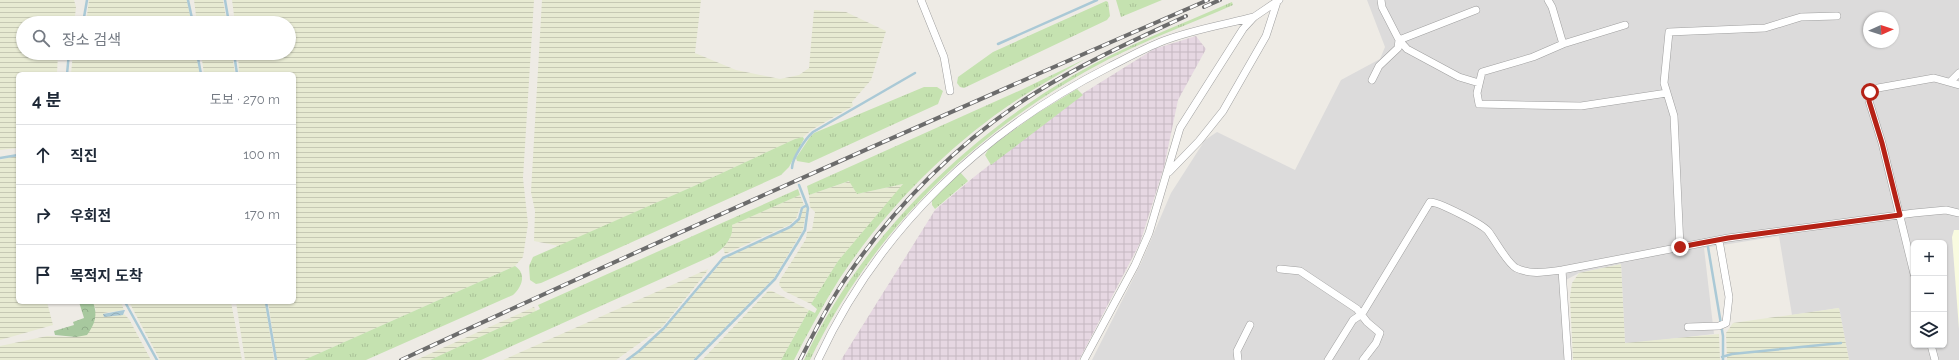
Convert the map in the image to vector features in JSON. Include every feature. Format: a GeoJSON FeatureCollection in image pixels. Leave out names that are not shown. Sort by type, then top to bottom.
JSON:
{"type":"FeatureCollection","features":[{"type":"Feature","properties":{"kind":"street"},"geometry":{"type":"LineString","coordinates":[[921,0],[944,57],[950,91]]}},
{"type":"Feature","properties":{"kind":"street"},"geometry":{"type":"LineString","coordinates":[[1381,0],[1382,7],[1400,40],[1407,49],[1452,74],[1479,83]]}},
{"type":"Feature","properties":{"kind":"street"},"geometry":{"type":"LineString","coordinates":[[1548,0],[1552,7],[1563,44]]}},
{"type":"Feature","properties":{"kind":"street"},"geometry":{"type":"LineString","coordinates":[[1084,360],[1135,265],[1148,233],[1168,173],[1180,128],[1243,29],[1254,17],[1278,1]]}},
{"type":"Feature","properties":{"kind":"street"},"geometry":{"type":"LineString","coordinates":[[1168,173],[1199,141],[1223,111],[1266,36],[1278,1]]}},
{"type":"Feature","properties":{"kind":"street"},"geometry":{"type":"LineString","coordinates":[[1400,40],[1476,10]]}},
{"type":"Feature","properties":{"kind":"street"},"geometry":{"type":"LineString","coordinates":[[1680,247],[1674,116],[1664,83],[1669,32],[1765,28],[1801,17],[1837,16]]}},
{"type":"Feature","properties":{"kind":"street"},"geometry":{"type":"LineString","coordinates":[[818,360],[857,291],[897,234],[919,207],[970,158],[1025,116],[1051,99],[1116,64],[1164,41],[1254,17]]}},
{"type":"Feature","properties":{"kind":"street"},"geometry":{"type":"LineString","coordinates":[[1625,25],[1563,44],[1533,57],[1482,72],[1477,93],[1479,104],[1489,106],[1581,106],[1667,93]]}},
{"type":"Feature","properties":{"kind":"street"},"geometry":{"type":"LineString","coordinates":[[1372,80],[1379,66],[1398,48],[1400,40]]}},
{"type":"Feature","properties":{"kind":"street"},"geometry":{"type":"LineString","coordinates":[[1950,82],[1959,73]]}},
{"type":"Feature","properties":{"kind":"street"},"geometry":{"type":"LineString","coordinates":[[1911,261],[1882,143],[1869,101],[1870,92],[1878,88],[1913,80],[1934,78],[1959,85]]}},
{"type":"Feature","properties":{"kind":"street"},"geometry":{"type":"LineString","coordinates":[[1328,360],[1353,320],[1362,314],[1430,202],[1475,222],[1487,230],[1514,267],[1526,272],[1562,270],[1719,240],[1900,215],[1946,210],[1959,213]]}},
{"type":"Feature","properties":{"kind":"street"},"geometry":{"type":"LineString","coordinates":[[1688,327],[1721,325],[1726,323],[1729,297],[1719,240]]}},
{"type":"Feature","properties":{"kind":"street"},"geometry":{"type":"LineString","coordinates":[[1280,269],[1300,271],[1362,314],[1367,322],[1380,333],[1376,343],[1363,360]]}},
{"type":"Feature","properties":{"kind":"street"},"geometry":{"type":"LineString","coordinates":[[1562,270],[1568,360]]}},
{"type":"Feature","properties":{"kind":"street"},"geometry":{"type":"LineString","coordinates":[[1238,360],[1237,352],[1250,325]]}},
{"type":"Feature","properties":{"kind":"street"},"geometry":{"type":"LineString","coordinates":[[1932,348],[1935,360]]}},
{"type":"Feature","properties":{"kind":"shaded area"},"geometry":{"type":"Polygon","coordinates":[[[0,0],[74,0],[76,7],[75,16],[16,16],[16,60],[58,60],[57,72],[16,72],[16,148],[0,150],[0,0]]]}},
{"type":"Feature","properties":{"kind":"shaded area"},"geometry":{"type":"Polygon","coordinates":[[[89,0],[187,0],[190,16],[87,16],[89,0]]]}},
{"type":"Feature","properties":{"kind":"shaded area"},"geometry":{"type":"Polygon","coordinates":[[[194,0],[223,0],[226,16],[196,16],[194,0]]]}},
{"type":"Feature","properties":{"kind":"shaded area"},"geometry":{"type":"Polygon","coordinates":[[[232,0],[534,0],[523,178],[528,224],[523,257],[515,266],[304,360],[277,360],[268,304],[296,304],[296,72],[239,72],[238,60],[296,60],[296,16],[234,16],[232,0]]]}},
{"type":"Feature","properties":{"kind":"shaded area"},"geometry":{"type":"Polygon","coordinates":[[[542,0],[701,0],[695,53],[736,70],[780,79],[799,75],[809,68],[814,10],[846,12],[886,31],[871,80],[852,102],[853,106],[813,129],[803,137],[795,139],[559,246],[534,241],[535,211],[531,192],[542,0]]]}},
{"type":"Feature","properties":{"kind":"shaded area"},"geometry":{"type":"Polygon","coordinates":[[[1367,0],[1959,0],[1959,360],[1849,360],[1839,308],[1792,315],[1779,236],[1704,248],[1714,334],[1625,344],[1621,264],[1579,273],[1560,283],[1565,360],[1092,360],[1141,263],[1171,193],[1205,140],[1217,132],[1295,170],[1341,80],[1380,59],[1385,47],[1367,0]]]}},
{"type":"Feature","properties":{"kind":"shaded area"},"geometry":{"type":"Polygon","coordinates":[[[1196,36],[1206,49],[1178,100],[1164,167],[1140,243],[1079,360],[841,360],[935,210],[974,177],[1077,97],[1154,49],[1196,36]]]}},
{"type":"Feature","properties":{"kind":"shaded area"},"geometry":{"type":"Polygon","coordinates":[[[72,60],[197,60],[200,72],[71,72],[72,60]]]}},
{"type":"Feature","properties":{"kind":"shaded area"},"geometry":{"type":"Polygon","coordinates":[[[202,60],[233,60],[235,72],[204,72],[202,60]]]}},
{"type":"Feature","properties":{"kind":"shaded area"},"geometry":{"type":"Polygon","coordinates":[[[16,157],[16,304],[48,304],[53,325],[0,340],[0,160],[16,157]]]}},
{"type":"Feature","properties":{"kind":"shaded area"},"geometry":{"type":"Polygon","coordinates":[[[850,181],[857,194],[904,184],[838,261],[811,304],[784,291],[779,285],[780,280],[806,239],[807,232],[812,230],[815,212],[810,207],[809,195],[850,181]]]}},
{"type":"Feature","properties":{"kind":"shaded area"},"geometry":{"type":"Polygon","coordinates":[[[800,195],[804,205],[800,208],[796,219],[789,225],[725,254],[723,248],[730,239],[732,225],[800,195]]]}},
{"type":"Feature","properties":{"kind":"shaded area"},"geometry":{"type":"Polygon","coordinates":[[[807,207],[803,230],[774,278],[693,360],[629,360],[665,328],[724,259],[791,227],[799,220],[803,209],[807,207]]]}},
{"type":"Feature","properties":{"kind":"shaded area"},"geometry":{"type":"Polygon","coordinates":[[[1954,230],[1959,230],[1959,329],[1952,237],[1954,230]]]}},
{"type":"Feature","properties":{"kind":"shaded area"},"geometry":{"type":"Polygon","coordinates":[[[1621,264],[1625,343],[1719,334],[1720,360],[1573,360],[1570,297],[1572,283],[1579,273],[1621,264]]]}},
{"type":"Feature","properties":{"kind":"shaded area"},"geometry":{"type":"Polygon","coordinates":[[[708,269],[662,327],[616,360],[503,360],[708,269]]]}},
{"type":"Feature","properties":{"kind":"shaded area"},"geometry":{"type":"Polygon","coordinates":[[[768,291],[772,291],[809,310],[781,360],[702,360],[768,291]]]}},
{"type":"Feature","properties":{"kind":"shaded area"},"geometry":{"type":"Polygon","coordinates":[[[94,304],[122,304],[124,310],[103,313],[124,314],[129,319],[151,360],[0,360],[0,346],[47,336],[76,337],[96,310],[94,304]]]}},
{"type":"Feature","properties":{"kind":"shaded area"},"geometry":{"type":"Polygon","coordinates":[[[130,304],[231,304],[242,360],[160,360],[130,304]]]}},
{"type":"Feature","properties":{"kind":"shaded area"},"geometry":{"type":"Polygon","coordinates":[[[236,304],[265,304],[274,360],[245,360],[236,304]]]}},
{"type":"Feature","properties":{"kind":"shaded area"},"geometry":{"type":"Polygon","coordinates":[[[534,307],[536,311],[430,360],[416,360],[534,307]]]}},
{"type":"Feature","properties":{"kind":"shaded area"},"geometry":{"type":"Polygon","coordinates":[[[1839,308],[1849,360],[1727,360],[1726,333],[1733,323],[1839,308]]]}},
{"type":"Feature","properties":{"kind":"green space"},"geometry":{"type":"Polygon","coordinates":[[[1116,0],[1162,0],[1121,17],[1116,0]]]}},
{"type":"Feature","properties":{"kind":"green space"},"geometry":{"type":"Polygon","coordinates":[[[1106,1],[1108,2],[1110,16],[1107,20],[964,88],[960,87],[957,83],[958,77],[993,52],[1106,1]]]}},
{"type":"Feature","properties":{"kind":"green space"},"geometry":{"type":"Polygon","coordinates":[[[1232,2],[1233,5],[1109,59],[1062,86],[1017,116],[974,149],[935,186],[898,225],[865,267],[836,312],[810,360],[804,360],[827,317],[853,275],[884,236],[917,198],[953,163],[991,131],[1031,102],[1091,65],[1232,2]]]}},
{"type":"Feature","properties":{"kind":"green space"},"geometry":{"type":"Polygon","coordinates":[[[1085,59],[1005,108],[958,144],[936,164],[894,208],[857,254],[828,298],[794,360],[781,360],[809,310],[815,313],[817,309],[811,304],[838,261],[903,184],[857,194],[849,181],[809,195],[807,186],[1021,90],[1085,59]]]}},
{"type":"Feature","properties":{"kind":"green space"},"geometry":{"type":"Polygon","coordinates":[[[924,87],[937,87],[943,91],[938,104],[809,163],[797,161],[796,158],[814,133],[924,87]]]}},
{"type":"Feature","properties":{"kind":"green space"},"geometry":{"type":"Polygon","coordinates":[[[1077,89],[1083,95],[991,165],[985,155],[989,148],[1036,114],[1077,89]]]}},
{"type":"Feature","properties":{"kind":"green space"},"geometry":{"type":"Polygon","coordinates":[[[803,137],[804,139],[789,167],[781,175],[541,283],[536,284],[530,280],[529,266],[533,257],[694,186],[795,139],[803,137]]]}},
{"type":"Feature","properties":{"kind":"green space"},"geometry":{"type":"Polygon","coordinates":[[[960,172],[968,181],[935,209],[932,205],[932,200],[960,172]]]}},
{"type":"Feature","properties":{"kind":"green space"},"geometry":{"type":"Polygon","coordinates":[[[798,189],[800,195],[732,225],[728,242],[714,255],[481,360],[430,360],[540,309],[538,305],[798,189]]]}},
{"type":"Feature","properties":{"kind":"green space"},"geometry":{"type":"Polygon","coordinates":[[[515,266],[521,273],[522,280],[519,288],[513,295],[366,360],[304,360],[515,266]]]}},
{"type":"Feature","properties":{"kind":"green space"},"geometry":{"type":"Polygon","coordinates":[[[80,304],[94,304],[95,319],[87,335],[76,337],[55,335],[54,331],[74,325],[73,322],[84,318],[80,304]]]}},
{"type":"Feature","properties":{"kind":"water"},"geometry":{"type":"Polygon","coordinates":[[[125,310],[123,315],[104,317],[103,314],[125,310]]]}},
{"type":"Feature","properties":{"kind":"waterway"},"geometry":{"type":"LineString","coordinates":[[84,16],[87,0]]}},
{"type":"Feature","properties":{"kind":"waterway"},"geometry":{"type":"LineString","coordinates":[[188,0],[191,16]]}},
{"type":"Feature","properties":{"kind":"waterway"},"geometry":{"type":"LineString","coordinates":[[225,0],[228,16]]}},
{"type":"Feature","properties":{"kind":"waterway"},"geometry":{"type":"LineString","coordinates":[[998,44],[1097,0]]}},
{"type":"Feature","properties":{"kind":"waterway"},"geometry":{"type":"LineString","coordinates":[[67,72],[68,60]]}},
{"type":"Feature","properties":{"kind":"waterway"},"geometry":{"type":"LineString","coordinates":[[198,60],[201,72]]}},
{"type":"Feature","properties":{"kind":"waterway"},"geometry":{"type":"LineString","coordinates":[[235,60],[237,72]]}},
{"type":"Feature","properties":{"kind":"waterway"},"geometry":{"type":"LineString","coordinates":[[792,168],[794,159],[800,148],[813,132],[915,73]]}},
{"type":"Feature","properties":{"kind":"waterway"},"geometry":{"type":"LineString","coordinates":[[0,158],[16,155]]}},
{"type":"Feature","properties":{"kind":"waterway"},"geometry":{"type":"LineString","coordinates":[[695,360],[775,279],[798,242],[805,230],[808,208],[799,185]]}},
{"type":"Feature","properties":{"kind":"waterway"},"geometry":{"type":"LineString","coordinates":[[627,360],[664,328],[723,258],[790,227],[799,219],[802,208],[807,205]]}},
{"type":"Feature","properties":{"kind":"waterway"},"geometry":{"type":"LineString","coordinates":[[1708,247],[1723,336],[1723,360]]}},
{"type":"Feature","properties":{"kind":"waterway"},"geometry":{"type":"LineString","coordinates":[[126,304],[157,360]]}},
{"type":"Feature","properties":{"kind":"waterway"},"geometry":{"type":"LineString","coordinates":[[266,304],[276,360]]}},
{"type":"Feature","properties":{"kind":"waterway"},"geometry":{"type":"LineString","coordinates":[[1722,357],[1732,354],[1841,343]]}},
{"type":"Feature","properties":{"kind":"railway"},"geometry":{"type":"LineString","coordinates":[[401,360],[803,177],[1208,0]]}},
{"type":"Feature","properties":{"kind":"railway"},"geometry":{"type":"LineString","coordinates":[[1204,7],[1220,0]]}},
{"type":"Feature","properties":{"kind":"railway"},"geometry":{"type":"LineString","coordinates":[[800,360],[832,300],[863,254],[906,201],[955,154],[980,132],[1007,112],[1053,82],[1109,52],[1186,16]]}},
{"type":"Feature","properties":{"kind":"route"},"geometry":{"type":"LineString","coordinates":[[1680,247],[1728,238],[1900,215],[1882,143],[1869,101],[1870,92]]}}]}
